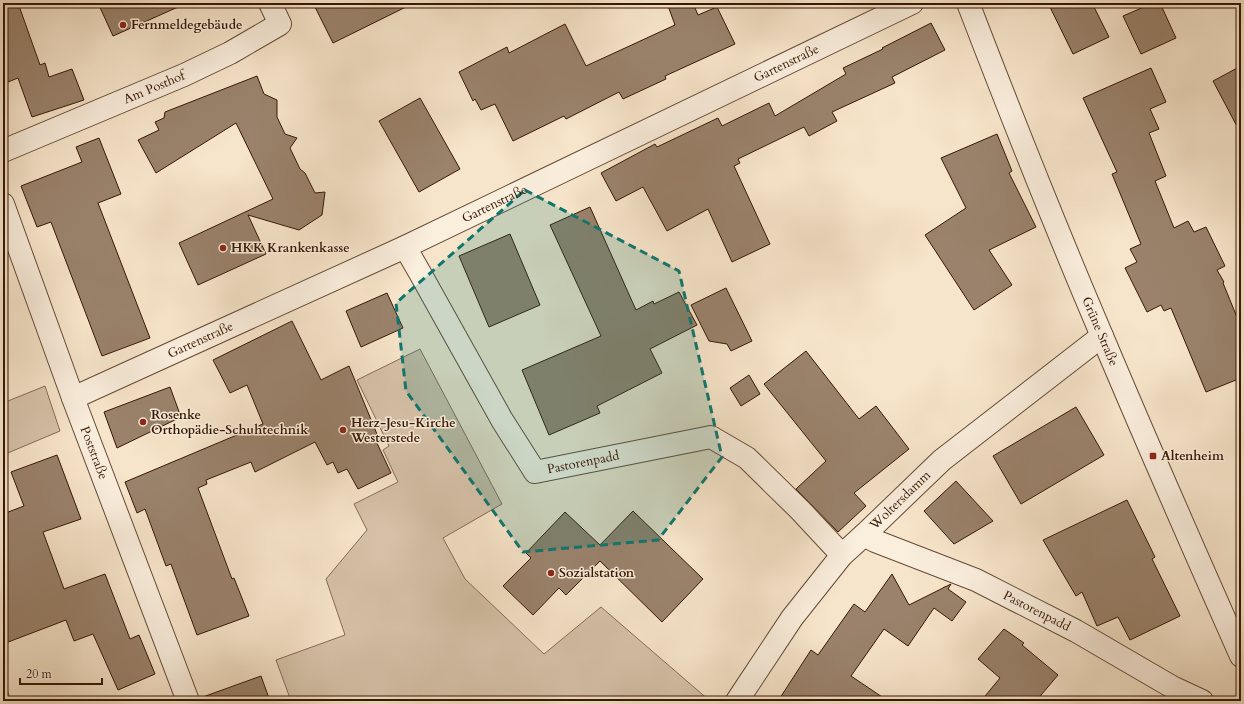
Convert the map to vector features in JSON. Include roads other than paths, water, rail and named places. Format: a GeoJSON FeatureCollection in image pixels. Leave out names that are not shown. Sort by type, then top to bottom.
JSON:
{"type":"FeatureCollection","features":[{"type":"Feature","properties":{"kind":"street","name":"Am Posthof"},"geometry":{"type":"LineString","coordinates":[[3,151],[184,75],[230,52],[280,24],[270,3]]}},
{"type":"Feature","properties":{"kind":"street","name":"Gartenstraße"},"geometry":{"type":"LineString","coordinates":[[73,398],[405,247],[912,3]]}},
{"type":"Feature","properties":{"kind":"street","name":"Grüne Straße"},"geometry":{"type":"LineString","coordinates":[[968,3],[1020,136],[1102,336],[1241,656]]}},
{"type":"Feature","properties":{"kind":"street","name":"Poststraße"},"geometry":{"type":"LineString","coordinates":[[3,204],[73,398],[188,701]]}},
{"type":"Feature","properties":{"kind":"street","name":"Pastorenpadd"},"geometry":{"type":"LineString","coordinates":[[405,247],[502,420],[535,472],[711,437],[748,458],[842,555]]}},
{"type":"Feature","properties":{"kind":"street","name":"Woltersdamm"},"geometry":{"type":"LineString","coordinates":[[738,701],[792,618],[842,555],[942,460],[1102,336]]}},
{"type":"Feature","properties":{"kind":"street","name":"Pastorenpadd"},"geometry":{"type":"LineString","coordinates":[[864,535],[875,541],[976,580],[1076,631],[1174,688],[1202,701]]}},
{"type":"Feature","properties":{"kind":"place","name":"Fernmeldegebäude"},"geometry":{"type":"Point","coordinates":[123,25]}},
{"type":"Feature","properties":{"kind":"place","name":"HKK Krankenkasse"},"geometry":{"type":"Point","coordinates":[223,248]}},
{"type":"Feature","properties":{"kind":"place","name":"Rosenke Orthopädie-Schuhtechnik"},"geometry":{"type":"Point","coordinates":[143,422]}},
{"type":"Feature","properties":{"kind":"place","name":"Herz-Jesu-Kirche Westerstede"},"geometry":{"type":"Point","coordinates":[343,430]}},
{"type":"Feature","properties":{"kind":"place","name":"Altenheim"},"geometry":{"type":"Point","coordinates":[1153,456]}},
{"type":"Feature","properties":{"kind":"place","name":"Sozialstation"},"geometry":{"type":"Point","coordinates":[551,573]}}]}
